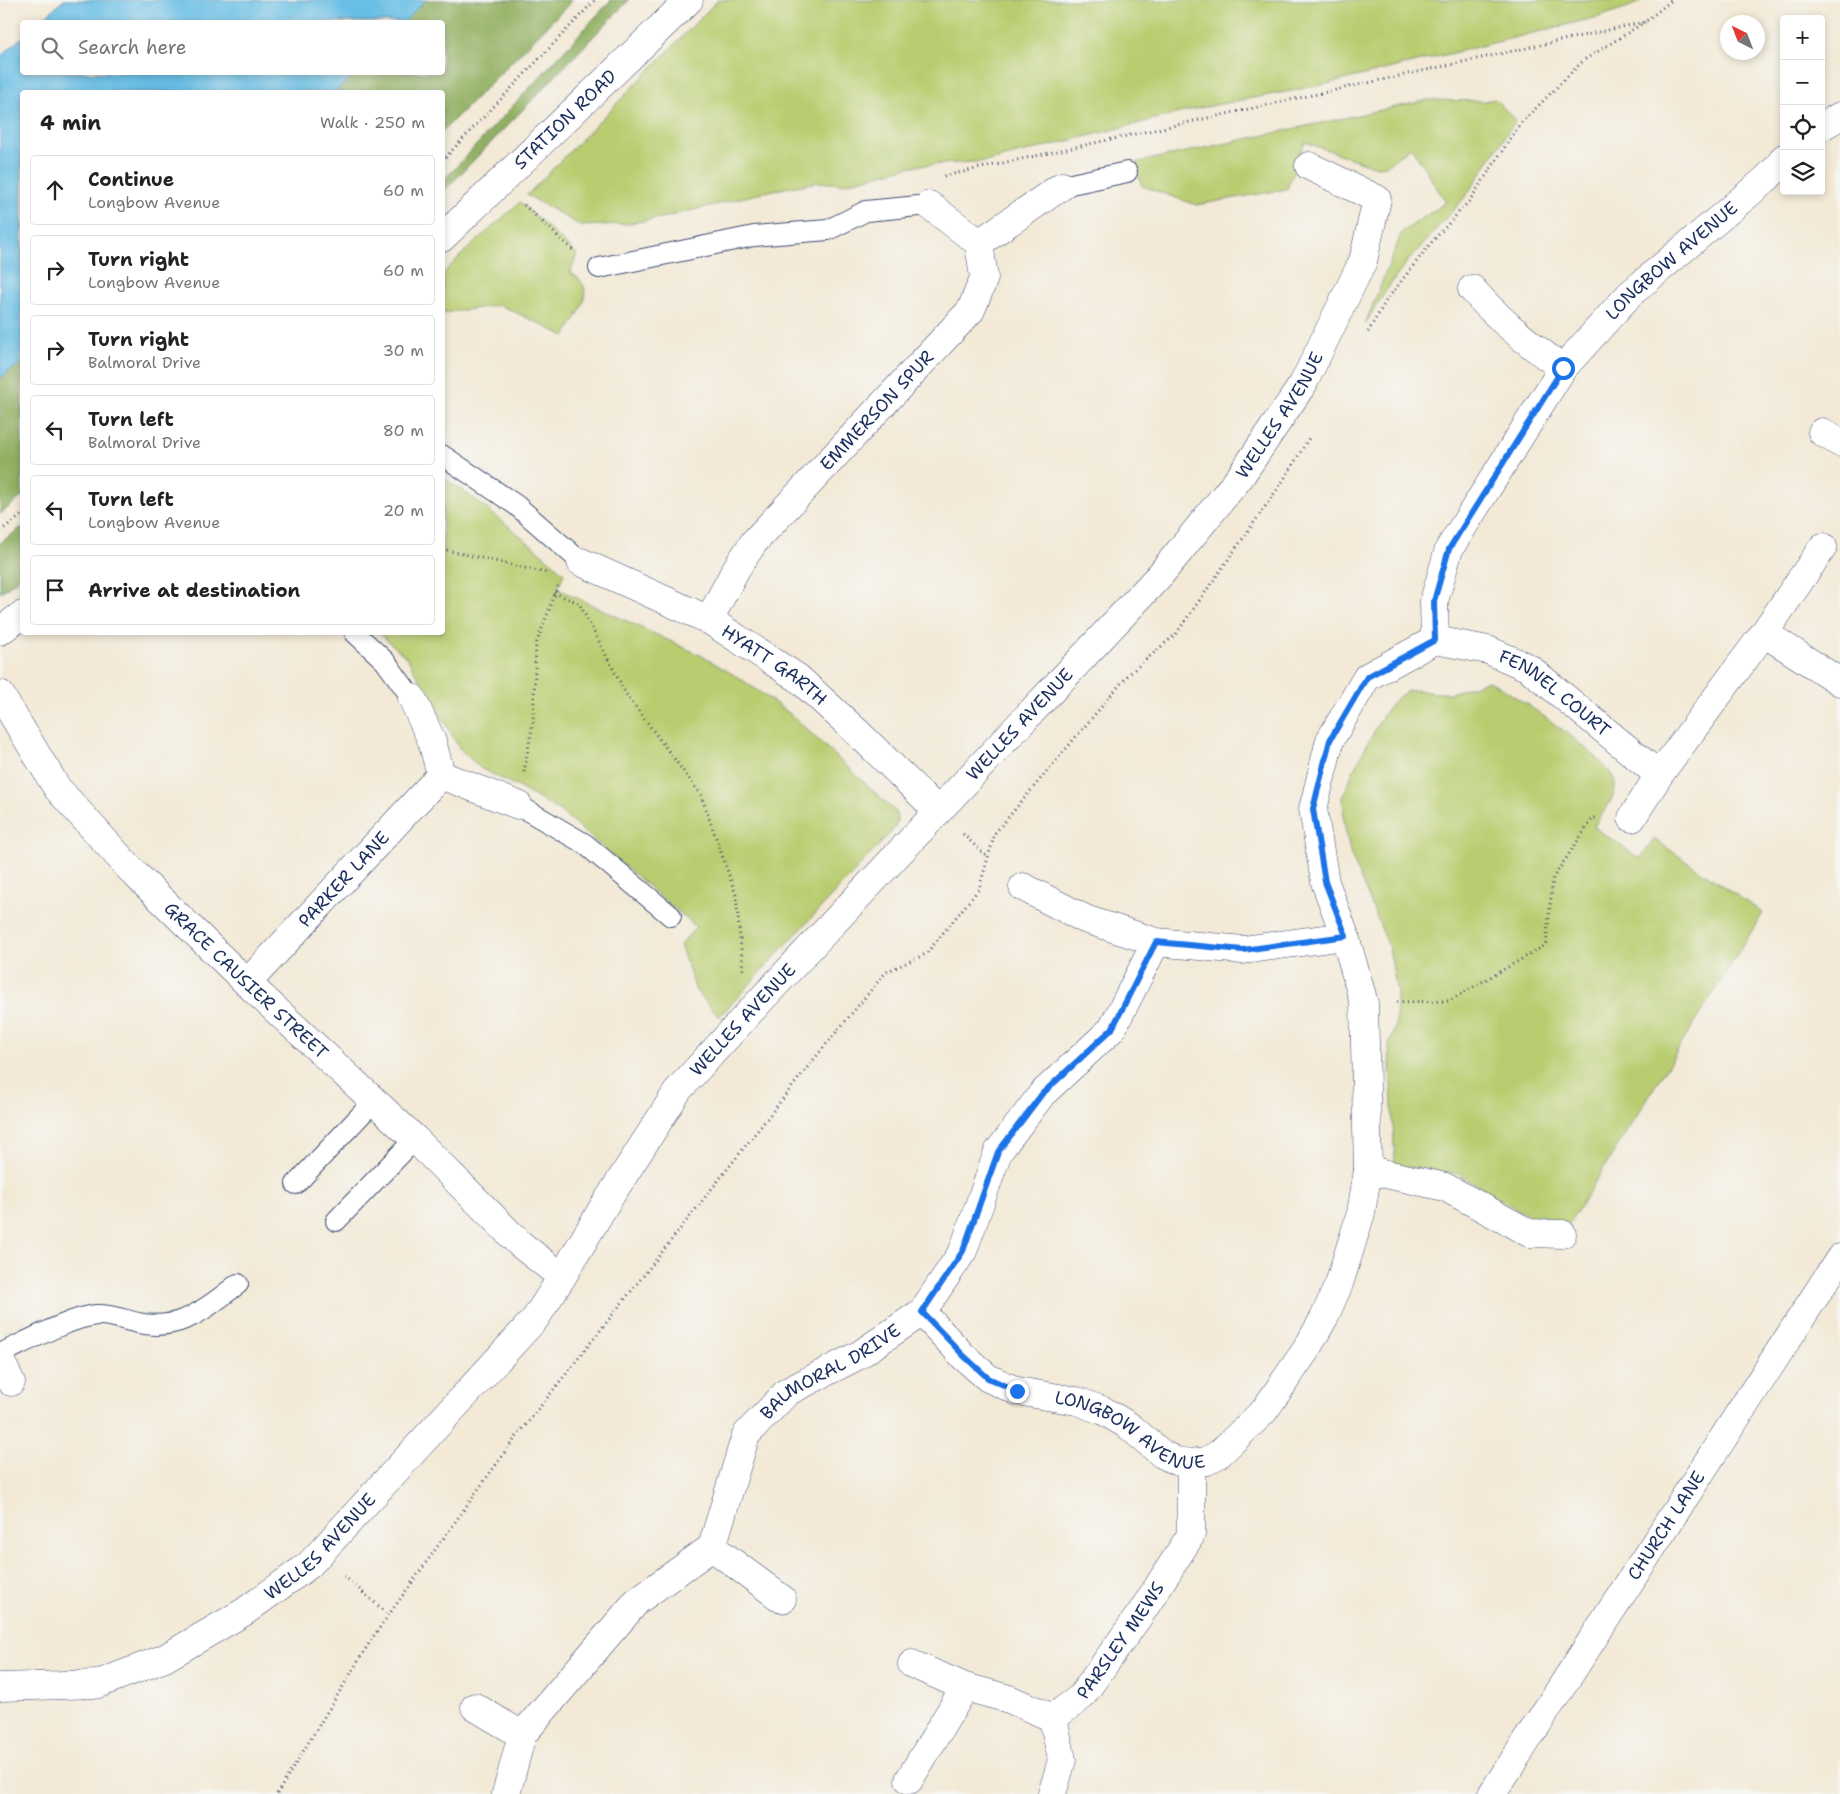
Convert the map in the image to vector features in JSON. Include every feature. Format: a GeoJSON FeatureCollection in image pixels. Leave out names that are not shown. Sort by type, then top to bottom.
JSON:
{"type":"FeatureCollection","features":[{"type":"Feature","properties":{"kind":"street","name":"STATION ROAD"},"geometry":{"type":"LineString","coordinates":[[445,235],[689,0]]}},
{"type":"Feature","properties":{"kind":"street"},"geometry":{"type":"LineString","coordinates":[[1825,124],[1840,116]]}},
{"type":"Feature","properties":{"kind":"street","name":"LONGBOW AVENUE"},"geometry":{"type":"LineString","coordinates":[[922,1312],[988,1378],[1017,1391],[1077,1401],[1104,1411],[1129,1426],[1162,1454],[1176,1461],[1191,1463],[1206,1461],[1220,1453],[1264,1411],[1306,1350],[1324,1318],[1339,1284],[1361,1213],[1368,1170],[1364,1003],[1346,936],[1325,882],[1313,809],[1330,740],[1367,677],[1435,640],[1434,601],[1449,549],[1563,368],[1630,294],[1766,179],[1780,164]]}},
{"type":"Feature","properties":{"kind":"street","name":"WELLES AVENUE"},"geometry":{"type":"LineString","coordinates":[[0,1687],[98,1684],[157,1661],[244,1612],[309,1564],[535,1319],[679,1089],[1160,575],[1240,477],[1303,384],[1363,261],[1377,199],[1309,166]]}},
{"type":"Feature","properties":{"kind":"street"},"geometry":{"type":"LineString","coordinates":[[928,205],[979,243],[1062,186]]}},
{"type":"Feature","properties":{"kind":"street","name":"EMMERSON SPUR"},"geometry":{"type":"LineString","coordinates":[[709,620],[736,569],[754,542],[971,310],[984,278],[979,243]]}},
{"type":"Feature","properties":{"kind":"street"},"geometry":{"type":"LineString","coordinates":[[1472,289],[1520,337],[1563,368]]}},
{"type":"Feature","properties":{"kind":"street"},"geometry":{"type":"LineString","coordinates":[[1632,818],[1659,775],[1764,633],[1823,547]]}},
{"type":"Feature","properties":{"kind":"street","name":"HYATT GARTH"},"geometry":{"type":"LineString","coordinates":[[572,569],[709,620],[798,678],[856,731],[938,811]]}},
{"type":"Feature","properties":{"kind":"street"},"geometry":{"type":"LineString","coordinates":[[0,632],[20,617]]}},
{"type":"Feature","properties":{"kind":"street"},"geometry":{"type":"LineString","coordinates":[[1764,633],[1840,682]]}},
{"type":"Feature","properties":{"kind":"street","name":"FENNEL COURT"},"geometry":{"type":"LineString","coordinates":[[1435,640],[1488,650],[1529,668],[1659,775]]}},
{"type":"Feature","properties":{"kind":"street","name":"GRACE CAUSIER STREET"},"geometry":{"type":"LineString","coordinates":[[0,694],[57,788],[132,872],[247,983],[415,1139],[520,1244],[562,1277]]}},
{"type":"Feature","properties":{"kind":"street"},"geometry":{"type":"LineString","coordinates":[[412,698],[432,741],[441,775],[518,805]]}},
{"type":"Feature","properties":{"kind":"street","name":"PARKER LANE"},"geometry":{"type":"LineString","coordinates":[[247,983],[441,775]]}},
{"type":"Feature","properties":{"kind":"street"},"geometry":{"type":"LineString","coordinates":[[1023,887],[1086,919],[1156,942],[1243,950],[1346,936]]}},
{"type":"Feature","properties":{"kind":"street","name":"BALMORAL DRIVE"},"geometry":{"type":"LineString","coordinates":[[712,1548],[746,1435],[787,1392],[859,1355],[922,1312],[963,1251],[998,1152],[1042,1094],[1112,1029],[1156,942]]}},
{"type":"Feature","properties":{"kind":"street"},"geometry":{"type":"LineString","coordinates":[[1368,1170],[1445,1187],[1529,1233],[1562,1234]]}},
{"type":"Feature","properties":{"kind":"street","name":"CHURCH LANE"},"geometry":{"type":"LineString","coordinates":[[1492,1794],[1840,1258]]}},
{"type":"Feature","properties":{"kind":"street","name":"PARSLEY MEWS"},"geometry":{"type":"LineString","coordinates":[[1053,1718],[1081,1698],[1141,1613],[1190,1535],[1191,1463]]}},
{"type":"Feature","properties":{"kind":"street"},"geometry":{"type":"LineString","coordinates":[[506,1794],[522,1735],[638,1601],[712,1548],[782,1599]]}},
{"type":"Feature","properties":{"kind":"street"},"geometry":{"type":"LineString","coordinates":[[912,1664],[965,1687],[1009,1699],[1053,1718],[1062,1760],[1052,1794]]}},
{"type":"Feature","properties":{"kind":"street"},"geometry":{"type":"LineString","coordinates":[[909,1780],[965,1687]]}},
{"type":"Feature","properties":{"kind":"street"},"geometry":{"type":"LineString","coordinates":[[475,1707],[522,1735]]}},
{"type":"Feature","properties":{"kind":"lane"},"geometry":{"type":"LineString","coordinates":[[1062,186],[1128,172]]}},
{"type":"Feature","properties":{"kind":"lane"},"geometry":{"type":"LineString","coordinates":[[599,268],[754,236],[828,230],[866,211],[928,205]]}},
{"type":"Feature","properties":{"kind":"lane"},"geometry":{"type":"LineString","coordinates":[[445,457],[516,505],[572,569]]}},
{"type":"Feature","properties":{"kind":"lane"},"geometry":{"type":"LineString","coordinates":[[357,635],[385,661],[412,698]]}},
{"type":"Feature","properties":{"kind":"lane"},"geometry":{"type":"LineString","coordinates":[[518,805],[585,844],[671,916]]}},
{"type":"Feature","properties":{"kind":"lane"},"geometry":{"type":"LineString","coordinates":[[296,1184],[374,1101]]}},
{"type":"Feature","properties":{"kind":"lane"},"geometry":{"type":"LineString","coordinates":[[336,1221],[415,1139]]}},
{"type":"Feature","properties":{"kind":"lane"},"geometry":{"type":"LineString","coordinates":[[0,1354],[77,1319],[97,1315],[160,1325],[181,1321],[201,1312],[238,1284]]}},
{"type":"Feature","properties":{"kind":"path"},"geometry":{"type":"LineString","coordinates":[[445,158],[594,0]]}},
{"type":"Feature","properties":{"kind":"path"},"geometry":{"type":"LineString","coordinates":[[1367,334],[1386,301],[1430,244],[1470,200],[1520,124],[1584,60],[1645,22],[1672,0]]}},
{"type":"Feature","properties":{"kind":"path"},"geometry":{"type":"LineString","coordinates":[[937,177],[1645,22]]}},
{"type":"Feature","properties":{"kind":"path"},"geometry":{"type":"LineString","coordinates":[[500,182],[578,254]]}},
{"type":"Feature","properties":{"kind":"path"},"geometry":{"type":"LineString","coordinates":[[277,1794],[373,1637],[510,1445],[810,1064],[886,972],[926,954],[979,889],[995,833],[1129,674],[1176,634],[1283,481],[1314,430]]}},
{"type":"Feature","properties":{"kind":"path"},"geometry":{"type":"LineString","coordinates":[[0,531],[20,517]]}},
{"type":"Feature","properties":{"kind":"path"},"geometry":{"type":"LineString","coordinates":[[445,549],[572,569],[554,593],[536,644],[534,722],[518,805]]}},
{"type":"Feature","properties":{"kind":"path"},"geometry":{"type":"LineString","coordinates":[[554,593],[579,603],[626,694],[701,795],[736,895],[743,969],[759,1002]]}},
{"type":"Feature","properties":{"kind":"path"},"geometry":{"type":"LineString","coordinates":[[1364,1003],[1449,1001],[1546,945],[1553,878],[1593,818],[1632,818]]}},
{"type":"Feature","properties":{"kind":"path"},"geometry":{"type":"LineString","coordinates":[[309,1564],[331,1564],[389,1616]]}},
{"type":"Feature","properties":{"kind":"green space"},"geometry":{"type":"Polygon","coordinates":[[[426,0],[573,0],[445,129],[445,90],[337,90],[354,75],[445,75],[445,20],[406,20],[426,0]]]}},
{"type":"Feature","properties":{"kind":"green space"},"geometry":{"type":"Polygon","coordinates":[[[611,0],[629,0],[445,190],[445,179],[611,0]]]}},
{"type":"Feature","properties":{"kind":"green space"},"geometry":{"type":"Polygon","coordinates":[[[718,0],[1642,0],[1637,4],[1602,16],[1327,84],[1195,109],[989,161],[913,166],[842,184],[818,182],[769,191],[666,217],[626,224],[581,226],[527,195],[718,0]]]}},
{"type":"Feature","properties":{"kind":"green space"},"geometry":{"type":"Polygon","coordinates":[[[1495,99],[1516,120],[1466,196],[1407,262],[1365,324],[1402,232],[1446,202],[1411,147],[1387,165],[1376,167],[1305,142],[1287,189],[1196,205],[1142,186],[1134,163],[1428,100],[1484,101],[1495,99]]]}},
{"type":"Feature","properties":{"kind":"green space"},"geometry":{"type":"Polygon","coordinates":[[[520,202],[577,254],[570,273],[579,279],[584,286],[585,294],[580,311],[565,336],[500,305],[445,313],[445,272],[520,202]]]}},
{"type":"Feature","properties":{"kind":"green space"},"geometry":{"type":"Polygon","coordinates":[[[20,364],[20,499],[0,514],[0,378],[20,364]]]}},
{"type":"Feature","properties":{"kind":"green space"},"geometry":{"type":"Polygon","coordinates":[[[445,480],[475,500],[564,573],[558,589],[702,656],[744,681],[789,713],[895,811],[897,816],[896,825],[719,1017],[696,991],[680,945],[696,927],[560,811],[480,768],[460,749],[407,658],[381,635],[445,635],[445,480]]]}},
{"type":"Feature","properties":{"kind":"green space"},"geometry":{"type":"Polygon","coordinates":[[[20,528],[20,578],[0,593],[0,543],[20,528]]]}},
{"type":"Feature","properties":{"kind":"green space"},"geometry":{"type":"Polygon","coordinates":[[[1488,681],[1508,692],[1564,731],[1599,760],[1610,773],[1615,783],[1615,789],[1608,806],[1594,827],[1640,859],[1654,839],[1763,913],[1569,1224],[1529,1216],[1458,1174],[1395,1165],[1389,1045],[1396,1024],[1397,993],[1389,947],[1351,855],[1344,823],[1343,797],[1354,769],[1383,715],[1396,699],[1407,691],[1450,693],[1488,681]]]}},
{"type":"Feature","properties":{"kind":"water"},"geometry":{"type":"Polygon","coordinates":[[[64,0],[426,0],[406,20],[41,20],[64,0]]]}},
{"type":"Feature","properties":{"kind":"water"},"geometry":{"type":"Polygon","coordinates":[[[20,39],[20,75],[354,75],[337,90],[20,90],[20,364],[0,378],[0,57],[20,39]]]}},
{"type":"Feature","properties":{"kind":"route"},"geometry":{"type":"LineString","coordinates":[[1017,1391],[988,1378],[922,1312],[963,1251],[998,1152],[1042,1094],[1112,1029],[1156,942],[1243,950],[1346,936],[1325,882],[1313,809],[1330,740],[1367,677],[1435,640],[1434,601],[1449,549],[1563,368]]}}]}
